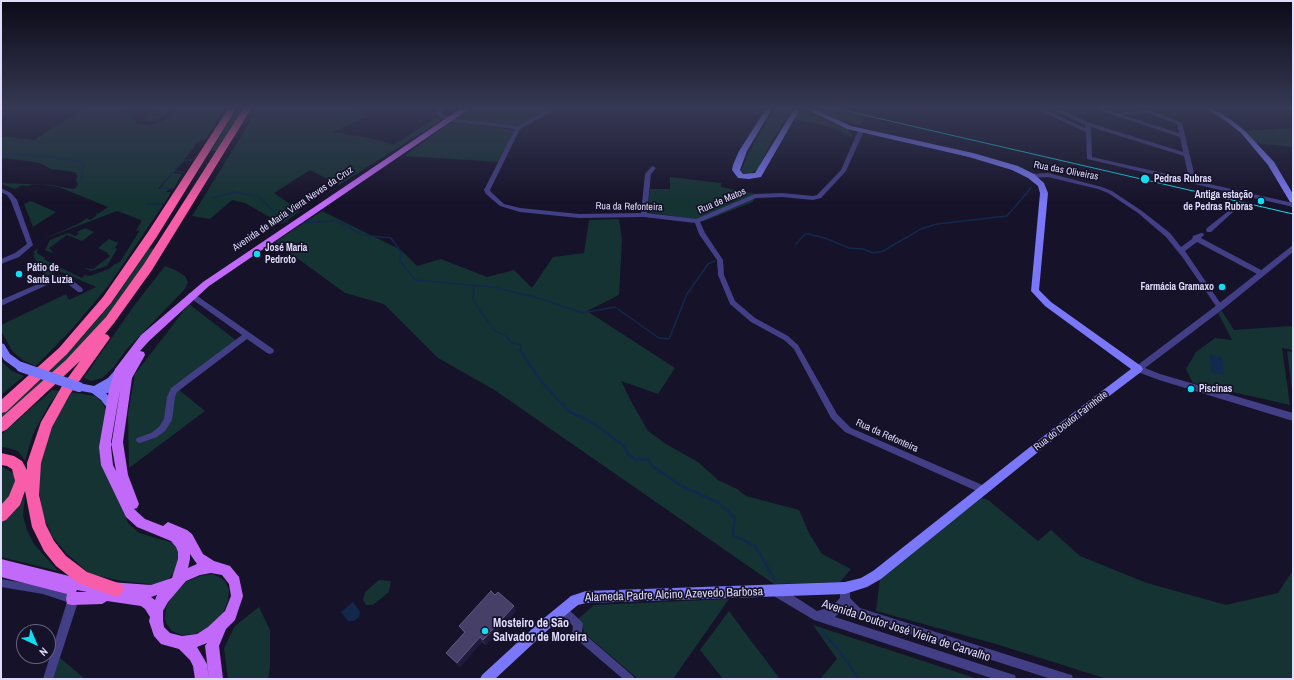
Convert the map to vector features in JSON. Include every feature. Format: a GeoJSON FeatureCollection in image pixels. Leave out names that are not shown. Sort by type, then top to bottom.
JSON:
{"type":"FeatureCollection","features":[{"type":"Feature","properties":{"kind":"highway"},"geometry":{"type":"LineString","coordinates":[[1,408],[50,364],[86,326],[116,288],[156,229],[212,141]]}},
{"type":"Feature","properties":{"kind":"highway"},"geometry":{"type":"LineString","coordinates":[[1,426],[44,389],[80,354],[110,320],[136,285],[227,141]]}},
{"type":"Feature","properties":{"kind":"highway"},"geometry":{"type":"LineString","coordinates":[[114,593],[83,578],[61,561],[49,546],[39,527],[35,514],[32,482],[37,449],[51,416],[76,376],[136,295],[136,285]]}},
{"type":"Feature","properties":{"kind":"highway"},"geometry":{"type":"LineString","coordinates":[[1,399],[50,364]]}},
{"type":"Feature","properties":{"kind":"highway"},"geometry":{"type":"LineString","coordinates":[[1,459],[8,460],[17,465],[21,472],[22,481],[15,500],[1,515]]}},
{"type":"Feature","properties":{"kind":"main road","name":"Avenida de Maria Viera Neves da Cruz"},"geometry":{"type":"LineString","coordinates":[[211,567],[199,558],[192,544],[183,534],[148,520],[140,514],[132,503],[122,475],[117,448],[120,389],[119,372],[145,338],[191,295],[221,273],[417,141]]}},
{"type":"Feature","properties":{"kind":"main road"},"geometry":{"type":"LineString","coordinates":[[749,141],[743,151],[736,170],[741,176],[749,177],[758,175],[778,141]]}},
{"type":"Feature","properties":{"kind":"main road","name":"Rua das Oliveiras"},"geometry":{"type":"LineString","coordinates":[[907,141],[970,154],[1015,168],[1032,176]]}},
{"type":"Feature","properties":{"kind":"main road"},"geometry":{"type":"LineString","coordinates":[[1251,141],[1271,164],[1292,195]]}},
{"type":"Feature","properties":{"kind":"main road"},"geometry":{"type":"LineString","coordinates":[[1032,176],[1041,185],[1044,193],[1035,291],[1048,304],[1138,369]]}},
{"type":"Feature","properties":{"kind":"main road","name":"Avenida de Maria Viera Neves da Cruz"},"geometry":{"type":"LineString","coordinates":[[174,311],[134,363],[111,406],[105,447],[107,465],[130,513],[141,523],[175,537],[180,543],[184,551],[184,559],[177,581]]}},
{"type":"Feature","properties":{"kind":"main road"},"geometry":{"type":"LineString","coordinates":[[1,347],[7,357],[21,367],[79,387],[94,390],[120,389]]}},
{"type":"Feature","properties":{"kind":"main road","name":"Rua do Doutor Farinhote"},"geometry":{"type":"LineString","coordinates":[[845,588],[863,583],[876,575],[1076,416],[1138,369]]}},
{"type":"Feature","properties":{"kind":"main road"},"geometry":{"type":"LineString","coordinates":[[94,390],[111,381],[119,372]]}},
{"type":"Feature","properties":{"kind":"main road"},"geometry":{"type":"LineString","coordinates":[[94,390],[104,397],[111,406]]}},
{"type":"Feature","properties":{"kind":"main road"},"geometry":{"type":"LineString","coordinates":[[1,565],[145,601],[152,607],[156,616],[157,626],[162,636],[171,642],[182,643],[199,640],[220,627]]}},
{"type":"Feature","properties":{"kind":"main road"},"geometry":{"type":"LineString","coordinates":[[72,599],[114,593],[151,591],[177,581],[192,571],[211,567],[226,570],[233,577],[237,586],[237,596],[233,608],[220,627],[212,646],[216,679]]}},
{"type":"Feature","properties":{"kind":"main road"},"geometry":{"type":"LineString","coordinates":[[1,572],[74,590],[114,593]]}},
{"type":"Feature","properties":{"kind":"main road"},"geometry":{"type":"LineString","coordinates":[[156,616],[163,597],[177,581]]}},
{"type":"Feature","properties":{"kind":"main road","name":"Alameda Padre Alcino Azevedo Barbosa"},"geometry":{"type":"LineString","coordinates":[[486,679],[547,623],[575,600],[586,597],[845,588]]}},
{"type":"Feature","properties":{"kind":"main road"},"geometry":{"type":"LineString","coordinates":[[182,643],[195,655],[200,664],[202,679]]}},
{"type":"Feature","properties":{"kind":"street","name":"Rua da Refonteira"},"geometry":{"type":"LineString","coordinates":[[512,141],[487,190],[488,193],[499,203],[520,210],[579,216],[644,215],[697,221],[702,234],[720,260],[721,274],[732,302],[753,320],[786,338],[796,347],[834,416],[848,430],[984,490]]}},
{"type":"Feature","properties":{"kind":"street","name":"Rua de Matos"},"geometry":{"type":"LineString","coordinates":[[697,221],[755,196],[782,195],[813,198],[819,197],[843,171],[857,141]]}},
{"type":"Feature","properties":{"kind":"street"},"geometry":{"type":"LineString","coordinates":[[1088,141],[1089,158],[1293,205]]}},
{"type":"Feature","properties":{"kind":"street"},"geometry":{"type":"LineString","coordinates":[[1141,141],[1186,155]]}},
{"type":"Feature","properties":{"kind":"street"},"geometry":{"type":"LineString","coordinates":[[1183,141],[1193,182]]}},
{"type":"Feature","properties":{"kind":"street"},"geometry":{"type":"LineString","coordinates":[[644,215],[648,174],[652,168]]}},
{"type":"Feature","properties":{"kind":"street","name":"Rua das Oliveiras"},"geometry":{"type":"LineString","coordinates":[[1032,176],[1048,176],[1100,188],[1110,192],[1154,222],[1168,235],[1181,251],[1220,307]]}},
{"type":"Feature","properties":{"kind":"street"},"geometry":{"type":"LineString","coordinates":[[1,190],[9,194],[14,200],[30,245],[26,250],[1,262]]}},
{"type":"Feature","properties":{"kind":"street"},"geometry":{"type":"LineString","coordinates":[[1209,230],[1231,211]]}},
{"type":"Feature","properties":{"kind":"street"},"geometry":{"type":"LineString","coordinates":[[1181,251],[1198,236],[1261,273]]}},
{"type":"Feature","properties":{"kind":"street","name":"Rua do Doutor Farinhote"},"geometry":{"type":"LineString","coordinates":[[1138,369],[1220,307],[1293,248]]}},
{"type":"Feature","properties":{"kind":"street"},"geometry":{"type":"LineString","coordinates":[[1,258],[26,250]]}},
{"type":"Feature","properties":{"kind":"street"},"geometry":{"type":"LineString","coordinates":[[1,303],[59,277],[65,278],[80,290]]}},
{"type":"Feature","properties":{"kind":"street"},"geometry":{"type":"LineString","coordinates":[[191,295],[270,350]]}},
{"type":"Feature","properties":{"kind":"street"},"geometry":{"type":"LineString","coordinates":[[140,440],[154,435],[162,429],[168,420],[171,397],[174,390],[247,335]]}},
{"type":"Feature","properties":{"kind":"street"},"geometry":{"type":"LineString","coordinates":[[1138,369],[1159,377],[1293,417]]}},
{"type":"Feature","properties":{"kind":"street"},"geometry":{"type":"LineString","coordinates":[[1,583],[43,590],[72,599],[72,605],[48,679]]}},
{"type":"Feature","properties":{"kind":"street","name":"Avenida Doutor José Vieira de Carvalho"},"geometry":{"type":"LineString","coordinates":[[845,588],[846,600],[857,612],[1068,679]]}},
{"type":"Feature","properties":{"kind":"street","name":"Avenida Doutor José Vieira de Carvalho"},"geometry":{"type":"LineString","coordinates":[[775,591],[814,615],[1010,679]]}},
{"type":"Feature","properties":{"kind":"street"},"geometry":{"type":"LineString","coordinates":[[814,615],[828,615],[834,612],[846,600]]}},
{"type":"Feature","properties":{"kind":"street"},"geometry":{"type":"LineString","coordinates":[[563,610],[578,624],[577,634],[630,679]]}},
{"type":"Feature","properties":{"kind":"green space"},"geometry":{"type":"Polygon","coordinates":[[[1,141],[201,141],[196,143],[194,148],[158,189],[170,189],[166,192],[171,192],[164,204],[151,204],[163,205],[109,285],[72,329],[36,366],[24,361],[13,352],[1,331],[1,325],[66,294],[69,300],[96,287],[59,271],[45,277],[33,255],[35,254],[33,252],[38,248],[37,253],[45,258],[44,259],[82,278],[85,275],[90,276],[109,269],[120,262],[140,230],[136,231],[141,220],[117,211],[41,240],[78,224],[87,218],[90,220],[97,215],[96,212],[98,214],[108,207],[59,187],[42,185],[50,185],[74,189],[78,185],[75,172],[51,169],[39,163],[1,158],[1,141]]]}},
{"type":"Feature","properties":{"kind":"green space"},"geometry":{"type":"Polygon","coordinates":[[[217,141],[223,141],[217,151],[211,151],[217,141]]]}},
{"type":"Feature","properties":{"kind":"green space"},"geometry":{"type":"Polygon","coordinates":[[[238,141],[382,141],[393,145],[400,141],[409,141],[339,185],[310,170],[274,193],[300,211],[282,224],[245,203],[232,200],[210,219],[192,216],[238,141]]]}},
{"type":"Feature","properties":{"kind":"green space"},"geometry":{"type":"Polygon","coordinates":[[[425,141],[510,141],[501,162],[404,156],[425,141]]]}},
{"type":"Feature","properties":{"kind":"green space"},"geometry":{"type":"Polygon","coordinates":[[[756,141],[772,141],[758,169],[751,174],[741,171],[756,141]]]}},
{"type":"Feature","properties":{"kind":"green space"},"geometry":{"type":"Polygon","coordinates":[[[1253,141],[1293,141],[1293,147],[1255,143],[1253,141]]]}},
{"type":"Feature","properties":{"kind":"green space"},"geometry":{"type":"Polygon","coordinates":[[[173,173],[182,174],[174,188],[160,188],[173,173]]]}},
{"type":"Feature","properties":{"kind":"green space"},"geometry":{"type":"Polygon","coordinates":[[[670,177],[721,183],[721,187],[756,194],[753,202],[704,221],[647,212],[650,189],[670,189],[670,177]]]}},
{"type":"Feature","properties":{"kind":"green space"},"geometry":{"type":"Polygon","coordinates":[[[1,183],[35,184],[26,186],[22,185],[15,189],[1,183]]]}},
{"type":"Feature","properties":{"kind":"green space"},"geometry":{"type":"Polygon","coordinates":[[[31,201],[56,212],[33,227],[24,204],[31,201]]]}},
{"type":"Feature","properties":{"kind":"green space"},"geometry":{"type":"Polygon","coordinates":[[[322,211],[401,250],[417,266],[441,259],[487,277],[514,270],[532,288],[553,257],[584,253],[589,220],[619,219],[622,240],[619,295],[587,311],[675,368],[658,394],[621,381],[648,431],[666,444],[698,462],[718,480],[737,489],[746,496],[799,510],[809,533],[822,554],[851,569],[840,582],[774,584],[493,389],[438,358],[384,304],[345,293],[275,242],[322,211]]]}},
{"type":"Feature","properties":{"kind":"green space"},"geometry":{"type":"Polygon","coordinates":[[[85,228],[94,232],[82,241],[67,235],[49,248],[53,252],[52,253],[45,250],[50,240],[68,233],[75,236],[79,234],[77,232],[85,228]]]}},
{"type":"Feature","properties":{"kind":"green space"},"geometry":{"type":"Polygon","coordinates":[[[109,239],[118,243],[115,248],[117,249],[107,266],[91,271],[84,268],[93,269],[110,256],[107,254],[108,253],[98,248],[109,239]]]}},
{"type":"Feature","properties":{"kind":"green space"},"geometry":{"type":"Polygon","coordinates":[[[149,248],[155,249],[105,318],[77,351],[1,420],[1,413],[62,359],[85,334],[113,301],[149,248]]]}},
{"type":"Feature","properties":{"kind":"green space"},"geometry":{"type":"Polygon","coordinates":[[[165,266],[185,276],[188,282],[185,289],[125,351],[114,367],[102,378],[91,381],[84,378],[133,307],[165,266]]]}},
{"type":"Feature","properties":{"kind":"green space"},"geometry":{"type":"Polygon","coordinates":[[[189,304],[237,341],[178,389],[205,411],[129,468],[128,414],[135,374],[189,304]]]}},
{"type":"Feature","properties":{"kind":"green space"},"geometry":{"type":"Polygon","coordinates":[[[1222,311],[1234,330],[1291,326],[1293,329],[1293,350],[1282,348],[1290,405],[1193,383],[1186,369],[1196,352],[1215,338],[1232,340],[1218,313],[1222,311]]]}},
{"type":"Feature","properties":{"kind":"green space"},"geometry":{"type":"Polygon","coordinates":[[[1287,351],[1293,352],[1293,398],[1287,351]]]}},
{"type":"Feature","properties":{"kind":"green space"},"geometry":{"type":"Polygon","coordinates":[[[1,361],[12,371],[24,376],[1,395],[1,361]]]}},
{"type":"Feature","properties":{"kind":"green space"},"geometry":{"type":"Polygon","coordinates":[[[52,390],[60,391],[50,403],[33,434],[25,461],[18,451],[4,447],[1,448],[1,435],[52,390]]]}},
{"type":"Feature","properties":{"kind":"green space"},"geometry":{"type":"Polygon","coordinates":[[[70,392],[95,396],[102,402],[106,410],[102,451],[128,523],[139,533],[174,543],[177,547],[179,553],[177,569],[166,582],[152,587],[149,584],[122,581],[90,574],[66,553],[52,536],[43,515],[39,491],[39,473],[43,450],[53,424],[70,392]]]}},
{"type":"Feature","properties":{"kind":"green space"},"geometry":{"type":"Polygon","coordinates":[[[1,466],[13,473],[15,482],[14,490],[1,509],[1,466]]]}},
{"type":"Feature","properties":{"kind":"green space"},"geometry":{"type":"Polygon","coordinates":[[[25,496],[23,516],[27,530],[34,544],[58,571],[1,557],[1,522],[25,496]]]}},
{"type":"Feature","properties":{"kind":"green space"},"geometry":{"type":"Polygon","coordinates":[[[982,498],[988,500],[1038,541],[1051,530],[1080,556],[1147,583],[1226,605],[1278,593],[1293,570],[1293,679],[1107,679],[996,644],[876,611],[880,578],[982,498]]]}},
{"type":"Feature","properties":{"kind":"green space"},"geometry":{"type":"Polygon","coordinates":[[[212,574],[225,581],[229,590],[228,601],[223,613],[207,628],[195,634],[182,635],[172,631],[166,623],[165,618],[166,607],[172,595],[188,581],[200,576],[212,574]]]}},
{"type":"Feature","properties":{"kind":"green space"},"geometry":{"type":"Polygon","coordinates":[[[379,580],[391,581],[389,592],[373,605],[366,605],[363,600],[365,592],[379,580]]]}},
{"type":"Feature","properties":{"kind":"green space"},"geometry":{"type":"Polygon","coordinates":[[[729,599],[673,679],[638,679],[584,633],[583,627],[577,620],[594,605],[729,599]]]}},
{"type":"Feature","properties":{"kind":"green space"},"geometry":{"type":"Polygon","coordinates":[[[259,607],[270,630],[270,668],[268,679],[228,679],[224,648],[235,626],[259,607]]]}},
{"type":"Feature","properties":{"kind":"green space"},"geometry":{"type":"Polygon","coordinates":[[[729,611],[780,679],[723,679],[700,650],[729,611]]]}},
{"type":"Feature","properties":{"kind":"green space"},"geometry":{"type":"Polygon","coordinates":[[[813,625],[978,679],[820,679],[837,659],[813,625]]]}},
{"type":"Feature","properties":{"kind":"green space"},"geometry":{"type":"Polygon","coordinates":[[[59,657],[85,679],[51,679],[59,657]]]}},
{"type":"Feature","properties":{"kind":"water"},"geometry":{"type":"Polygon","coordinates":[[[1210,354],[1222,358],[1224,375],[1211,372],[1210,354]]]}},
{"type":"Feature","properties":{"kind":"water"},"geometry":{"type":"Polygon","coordinates":[[[353,602],[360,612],[359,617],[354,621],[348,621],[341,612],[353,602]]]}},
{"type":"Feature","properties":{"kind":"building","name":"Mosteiro de São Salvador de Moreira"},"geometry":{"type":"Polygon","coordinates":[[[491,591],[495,595],[498,592],[514,606],[483,640],[480,637],[457,663],[446,653],[465,632],[459,626],[491,591]]]}},
{"type":"Feature","properties":{"kind":"waterway"},"geometry":{"type":"LineString","coordinates":[[1,154],[42,156],[78,161],[84,164],[81,179]]}},
{"type":"Feature","properties":{"kind":"waterway"},"geometry":{"type":"LineString","coordinates":[[162,184],[184,160],[191,160]]}},
{"type":"Feature","properties":{"kind":"waterway"},"geometry":{"type":"LineString","coordinates":[[175,171],[184,172]]}},
{"type":"Feature","properties":{"kind":"waterway"},"geometry":{"type":"LineString","coordinates":[[160,188],[173,189]]}},
{"type":"Feature","properties":{"kind":"waterway"},"geometry":{"type":"LineString","coordinates":[[796,244],[805,234],[808,234],[825,238],[849,248],[863,249],[873,253],[883,251],[921,229],[937,224],[1007,216],[1031,188]]}},
{"type":"Feature","properties":{"kind":"waterway"},"geometry":{"type":"LineString","coordinates":[[213,198],[233,192],[258,196],[281,218],[288,222]]}},
{"type":"Feature","properties":{"kind":"waterway"},"geometry":{"type":"LineString","coordinates":[[147,204],[163,204]]}},
{"type":"Feature","properties":{"kind":"waterway"},"geometry":{"type":"LineString","coordinates":[[300,223],[337,221],[363,235],[391,238],[401,252],[400,261],[415,280],[474,285]]}},
{"type":"Feature","properties":{"kind":"waterway"},"geometry":{"type":"LineString","coordinates":[[474,285],[493,287],[542,299],[582,313],[615,307],[659,338],[669,339],[687,294],[708,264],[715,261]]}},
{"type":"Feature","properties":{"kind":"waterway"},"geometry":{"type":"LineString","coordinates":[[474,285],[473,299],[478,308],[495,331],[504,335],[511,342],[521,345],[521,351]]}},
{"type":"Feature","properties":{"kind":"waterway"},"geometry":{"type":"LineString","coordinates":[[520,350],[541,381],[568,411],[593,423],[624,446],[628,454],[636,460],[648,459],[652,466],[680,485],[719,503],[735,518],[733,535],[755,546],[775,580]]}},
{"type":"Feature","properties":{"kind":"waterway"},"geometry":{"type":"LineString","coordinates":[[821,630],[840,652],[859,679]]}},
{"type":"Feature","properties":{"kind":"tram line"},"geometry":{"type":"LineString","coordinates":[[976,141],[1293,214]]}},
{"type":"Feature","properties":{"kind":"place","name":"Pedras Rubras"},"geometry":{"type":"Point","coordinates":[1145,179]}},
{"type":"Feature","properties":{"kind":"place","name":"Antiga estação de Pedras Rubras"},"geometry":{"type":"Point","coordinates":[1261,201]}},
{"type":"Feature","properties":{"kind":"place","name":"José Maria Pedroto"},"geometry":{"type":"Point","coordinates":[257,254]}},
{"type":"Feature","properties":{"kind":"place","name":"Pátio de Santa Luzia"},"geometry":{"type":"Point","coordinates":[19,274]}},
{"type":"Feature","properties":{"kind":"place","name":"Farmácia Gramaxo"},"geometry":{"type":"Point","coordinates":[1222,287]}},
{"type":"Feature","properties":{"kind":"place","name":"Piscinas"},"geometry":{"type":"Point","coordinates":[1191,389]}},
{"type":"Feature","properties":{"kind":"place","name":"Mosteiro de São Salvador de Moreira"},"geometry":{"type":"Point","coordinates":[485,631]}}]}
